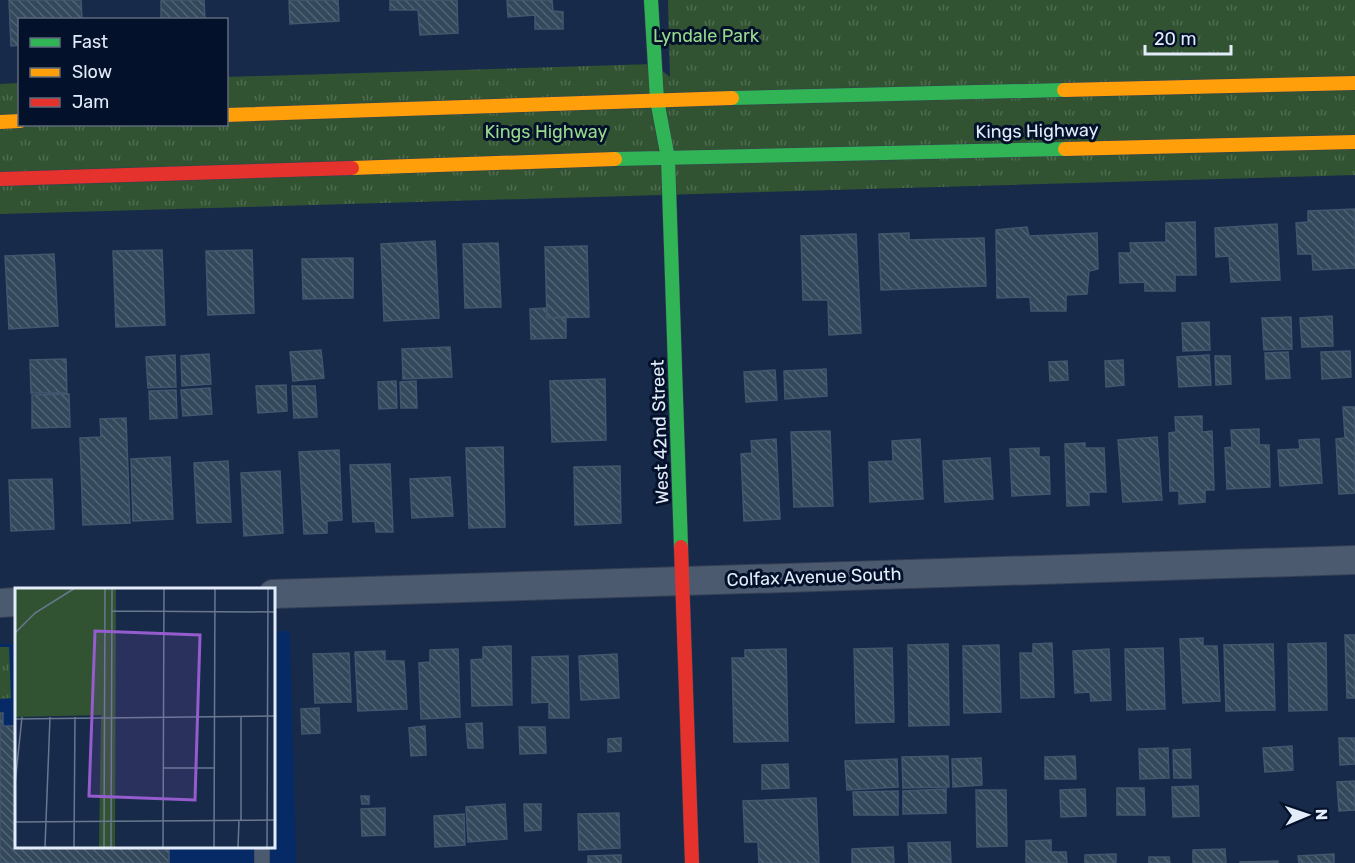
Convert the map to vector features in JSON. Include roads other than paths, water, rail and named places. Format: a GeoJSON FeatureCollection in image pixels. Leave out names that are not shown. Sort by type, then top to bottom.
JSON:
{"type":"FeatureCollection","features":[{"type":"Feature","properties":{"kind":"street","name":"West 42nd Street"},"geometry":{"type":"LineString","coordinates":[[651,0],[657,100],[668,158],[692,863]]}},
{"type":"Feature","properties":{"kind":"street"},"geometry":{"type":"LineString","coordinates":[[228,115],[657,100],[1355,83]]}},
{"type":"Feature","properties":{"kind":"street"},"geometry":{"type":"LineString","coordinates":[[0,122],[18,122]]}},
{"type":"Feature","properties":{"kind":"street","name":"Kings Highway"},"geometry":{"type":"LineString","coordinates":[[0,179],[668,158],[1355,142]]}},
{"type":"Feature","properties":{"kind":"street","name":"Colfax Avenue South"},"geometry":{"type":"LineString","coordinates":[[274,594],[1355,560]]}},
{"type":"Feature","properties":{"kind":"street"},"geometry":{"type":"LineString","coordinates":[[0,603],[15,602]]}},
{"type":"Feature","properties":{"kind":"park label","name":"Lyndale Park"},"geometry":{"type":"Point","coordinates":[706,36]}}]}
